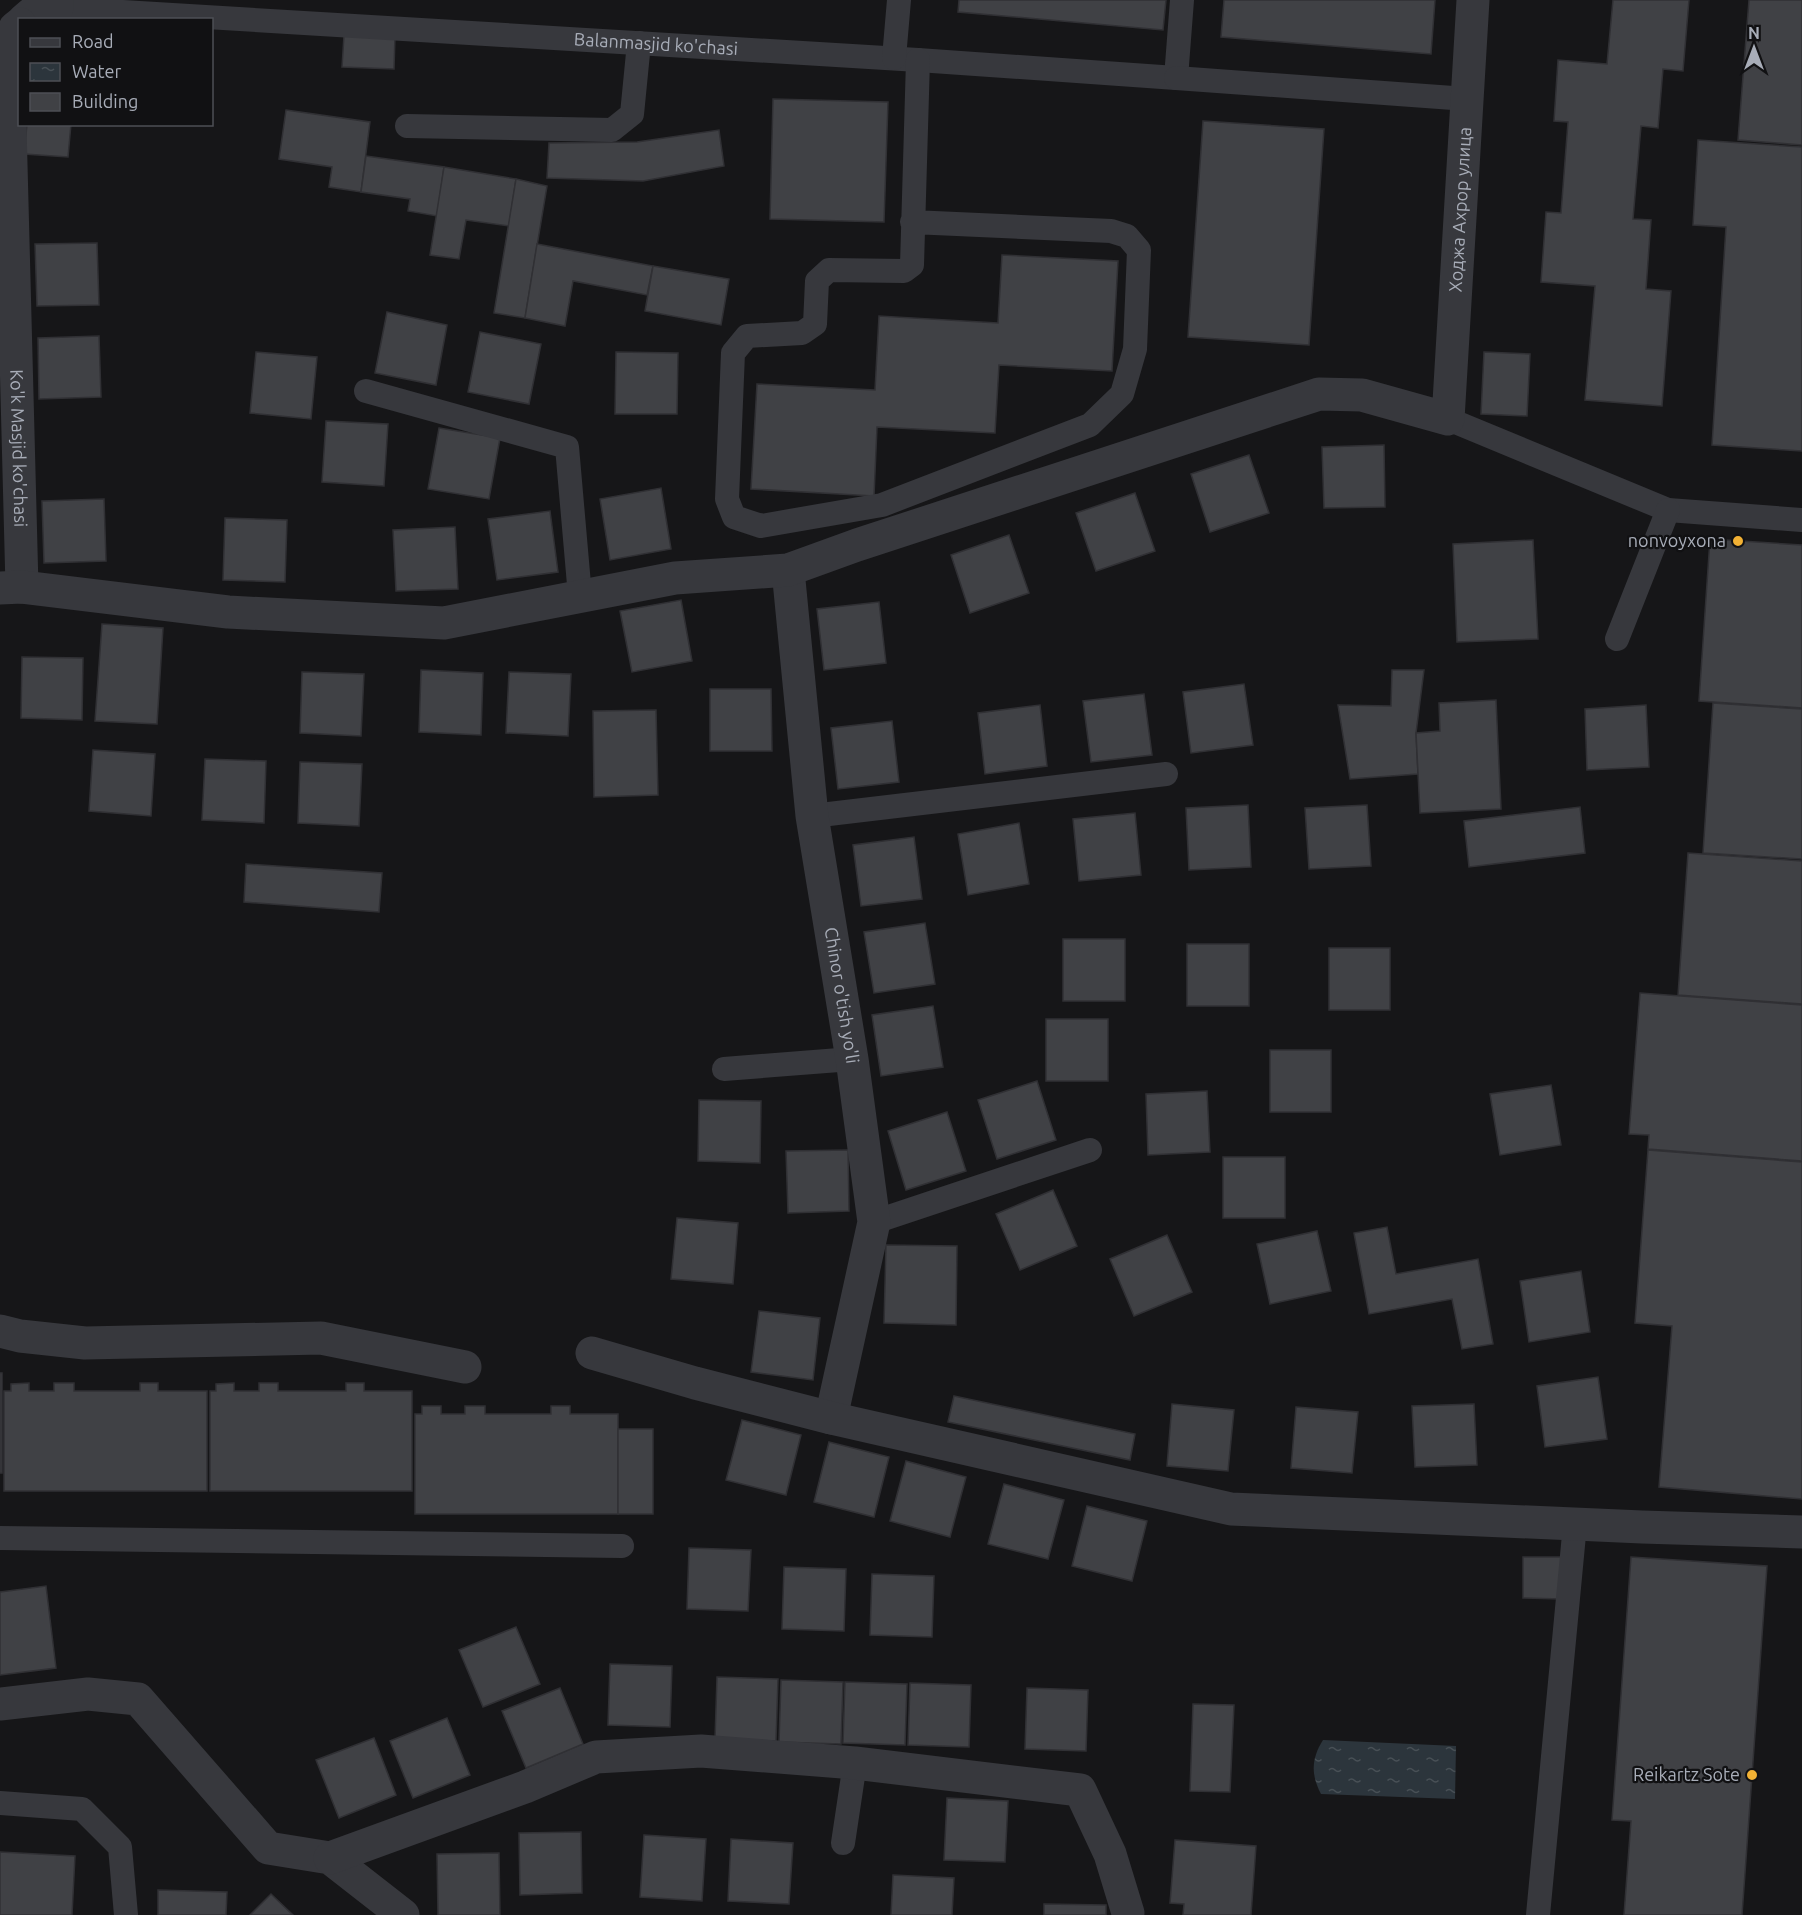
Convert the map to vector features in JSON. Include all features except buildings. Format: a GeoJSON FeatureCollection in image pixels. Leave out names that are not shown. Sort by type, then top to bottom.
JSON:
{"type":"FeatureCollection","features":[{"type":"Feature","properties":{"kind":"street","name":"Ходжа Ахрор улица"},"geometry":{"type":"LineString","coordinates":[[1448,419],[1473,0]]}},
{"type":"Feature","properties":{"kind":"street"},"geometry":{"type":"LineString","coordinates":[[26,18],[57,4]]}},
{"type":"Feature","properties":{"kind":"street","name":"Ko'k Masjid ko'chasi"},"geometry":{"type":"LineString","coordinates":[[11,587],[5,152],[8,49],[15,28],[18,26]]}},
{"type":"Feature","properties":{"kind":"street"},"geometry":{"type":"LineString","coordinates":[[11,587],[228,612],[444,623],[675,578],[788,570],[856,545],[1319,394],[1362,395],[1448,419]]}},
{"type":"Feature","properties":{"kind":"street","name":"Chinor o'tish yo'li"},"geometry":{"type":"LineString","coordinates":[[788,570],[812,816],[852,1059],[874,1222],[831,1418]]}},
{"type":"Feature","properties":{"kind":"street"},"geometry":{"type":"LineString","coordinates":[[0,1331],[20,1336],[86,1342],[321,1338],[465,1366]]}},
{"type":"Feature","properties":{"kind":"street"},"geometry":{"type":"LineString","coordinates":[[592,1353],[695,1383],[831,1418],[1231,1509],[1802,1532]]}},
{"type":"Feature","properties":{"kind":"street"},"geometry":{"type":"LineString","coordinates":[[0,1704],[88,1694],[138,1699],[267,1848],[330,1858],[403,1915]]}},
{"type":"Feature","properties":{"kind":"street"},"geometry":{"type":"LineString","coordinates":[[330,1858],[525,1787],[596,1757],[701,1751],[855,1763],[1080,1790],[1110,1854],[1128,1912]]}},
{"type":"Feature","properties":{"kind":"lane"},"geometry":{"type":"LineString","coordinates":[[899,0],[906,59],[912,265],[904,271],[829,270],[817,281],[815,324],[802,333],[747,336],[734,353],[727,499],[734,517],[761,526],[882,505],[1090,425],[1122,394],[1135,349],[1139,250],[1127,236],[1111,231],[912,222]]}},
{"type":"Feature","properties":{"kind":"lane"},"geometry":{"type":"LineString","coordinates":[[1176,78],[1182,0]]}},
{"type":"Feature","properties":{"kind":"lane","name":"Balanmasjid ko'chasi"},"geometry":{"type":"LineString","coordinates":[[57,4],[906,59],[1467,99]]}},
{"type":"Feature","properties":{"kind":"lane"},"geometry":{"type":"LineString","coordinates":[[407,126],[612,130],[632,114],[639,43]]}},
{"type":"Feature","properties":{"kind":"lane"},"geometry":{"type":"LineString","coordinates":[[366,391],[567,447],[580,596]]}},
{"type":"Feature","properties":{"kind":"lane"},"geometry":{"type":"LineString","coordinates":[[1448,419],[1668,510],[1802,520]]}},
{"type":"Feature","properties":{"kind":"lane"},"geometry":{"type":"LineString","coordinates":[[1617,639],[1668,510]]}},
{"type":"Feature","properties":{"kind":"lane"},"geometry":{"type":"LineString","coordinates":[[812,816],[1166,774]]}},
{"type":"Feature","properties":{"kind":"lane"},"geometry":{"type":"LineString","coordinates":[[724,1069],[852,1059]]}},
{"type":"Feature","properties":{"kind":"lane"},"geometry":{"type":"LineString","coordinates":[[874,1222],[1090,1150]]}},
{"type":"Feature","properties":{"kind":"lane"},"geometry":{"type":"LineString","coordinates":[[1538,1915],[1575,1524]]}},
{"type":"Feature","properties":{"kind":"lane"},"geometry":{"type":"LineString","coordinates":[[0,1538],[622,1546]]}},
{"type":"Feature","properties":{"kind":"lane"},"geometry":{"type":"LineString","coordinates":[[843,1843],[855,1763]]}},
{"type":"Feature","properties":{"kind":"lane"},"geometry":{"type":"LineString","coordinates":[[0,1803],[82,1809],[120,1847],[126,1915]]}},
{"type":"Feature","properties":{"kind":"water"},"geometry":{"type":"Polygon","coordinates":[[[1323,1740],[1456,1746],[1455,1799],[1321,1794],[1315,1780],[1314,1760],[1323,1740]]]}},
{"type":"Feature","properties":{"kind":"place","name":"nonvoyxona"},"geometry":{"type":"Point","coordinates":[1738,541]}},
{"type":"Feature","properties":{"kind":"place","name":"Reikartz Sote"},"geometry":{"type":"Point","coordinates":[1752,1775]}}]}
